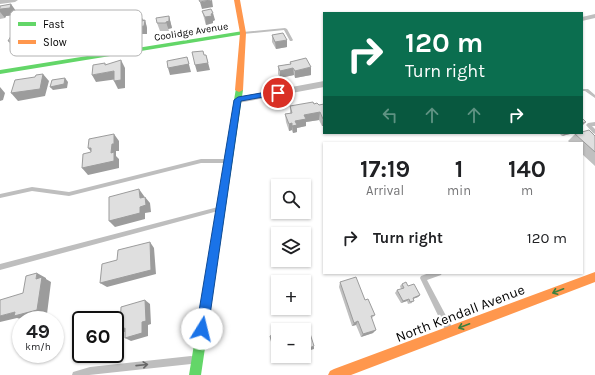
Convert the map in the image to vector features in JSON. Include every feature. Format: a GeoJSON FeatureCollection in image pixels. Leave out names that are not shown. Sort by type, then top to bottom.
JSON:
{"type":"FeatureCollection","features":[{"type":"Feature","properties":{"kind":"street"},"geometry":{"type":"LineString","coordinates":[[0,2],[15,0]]}},
{"type":"Feature","properties":{"kind":"street"},"geometry":{"type":"LineString","coordinates":[[195,375],[238,100],[243,33],[237,0]]}},
{"type":"Feature","properties":{"kind":"street"},"geometry":{"type":"LineString","coordinates":[[583,19],[595,16]]}},
{"type":"Feature","properties":{"kind":"street","name":"Coolidge Avenue"},"geometry":{"type":"LineString","coordinates":[[142,49],[243,33]]}},
{"type":"Feature","properties":{"kind":"street","name":"Coolidge Avenue"},"geometry":{"type":"LineString","coordinates":[[0,72],[100,56]]}},
{"type":"Feature","properties":{"kind":"street"},"geometry":{"type":"LineString","coordinates":[[238,100],[323,84]]}},
{"type":"Feature","properties":{"kind":"street","name":"North Kendall Avenue"},"geometry":{"type":"LineString","coordinates":[[334,375],[595,277]]}},
{"type":"Feature","properties":{"kind":"lane"},"geometry":{"type":"LineString","coordinates":[[243,33],[285,29],[291,40]]}},
{"type":"Feature","properties":{"kind":"lane"},"geometry":{"type":"LineString","coordinates":[[583,90],[586,90],[595,97]]}},
{"type":"Feature","properties":{"kind":"lane"},"geometry":{"type":"LineString","coordinates":[[583,121],[595,132]]}},
{"type":"Feature","properties":{"kind":"lane"},"geometry":{"type":"LineString","coordinates":[[588,125],[595,124]]}},
{"type":"Feature","properties":{"kind":"lane"},"geometry":{"type":"LineString","coordinates":[[0,196],[32,189],[69,194],[201,161],[228,161]]}},
{"type":"Feature","properties":{"kind":"lane"},"geometry":{"type":"LineString","coordinates":[[0,267],[220,208]]}},
{"type":"Feature","properties":{"kind":"lane"},"geometry":{"type":"LineString","coordinates":[[436,274],[423,278],[450,331]]}},
{"type":"Feature","properties":{"kind":"lane"},"geometry":{"type":"LineString","coordinates":[[76,375],[90,371],[197,360]]}},
{"type":"Feature","properties":{"kind":"building"},"geometry":{"type":"Polygon","coordinates":[[[199,0],[210,0],[200,2],[199,0]]]}},
{"type":"Feature","properties":{"kind":"building"},"geometry":{"type":"Polygon","coordinates":[[[11,4],[10,8],[0,10],[0,6],[11,4]]]}},
{"type":"Feature","properties":{"kind":"building"},"geometry":{"type":"Polygon","coordinates":[[[211,9],[213,13],[211,14],[212,16],[205,17],[202,11],[211,9]]]}},
{"type":"Feature","properties":{"kind":"building"},"geometry":{"type":"Polygon","coordinates":[[[169,16],[169,21],[166,23],[157,23],[156,18],[169,16]]]}},
{"type":"Feature","properties":{"kind":"building"},"geometry":{"type":"Polygon","coordinates":[[[145,20],[144,26],[142,26],[142,21],[145,20]]]}},
{"type":"Feature","properties":{"kind":"building"},"geometry":{"type":"Polygon","coordinates":[[[283,33],[287,40],[275,42],[272,35],[283,33]]]}},
{"type":"Feature","properties":{"kind":"building"},"geometry":{"type":"Polygon","coordinates":[[[203,51],[204,55],[206,55],[208,63],[195,65],[192,52],[203,51]]]}},
{"type":"Feature","properties":{"kind":"building"},"geometry":{"type":"Polygon","coordinates":[[[187,57],[189,64],[168,68],[167,61],[187,57]]]}},
{"type":"Feature","properties":{"kind":"building"},"geometry":{"type":"Polygon","coordinates":[[[306,58],[311,67],[295,71],[293,68],[280,71],[278,66],[291,64],[290,62],[306,58]]]}},
{"type":"Feature","properties":{"kind":"building"},"geometry":{"type":"Polygon","coordinates":[[[121,60],[121,80],[114,81],[114,71],[92,75],[93,65],[105,63],[105,65],[121,60]]]}},
{"type":"Feature","properties":{"kind":"building"},"geometry":{"type":"Polygon","coordinates":[[[43,74],[40,89],[11,93],[15,80],[35,77],[36,75],[43,74]]]}},
{"type":"Feature","properties":{"kind":"building"},"geometry":{"type":"Polygon","coordinates":[[[65,78],[64,84],[50,87],[52,80],[65,78]]]}},
{"type":"Feature","properties":{"kind":"building"},"geometry":{"type":"Polygon","coordinates":[[[313,102],[314,104],[323,104],[323,119],[320,112],[304,115],[306,119],[295,121],[297,125],[292,126],[292,123],[289,124],[285,114],[292,113],[290,106],[313,102]]]}},
{"type":"Feature","properties":{"kind":"building"},"geometry":{"type":"Polygon","coordinates":[[[589,130],[595,136],[595,152],[575,134],[583,134],[583,132],[589,130]]]}},
{"type":"Feature","properties":{"kind":"building"},"geometry":{"type":"Polygon","coordinates":[[[114,134],[114,144],[112,144],[111,153],[114,152],[114,161],[82,168],[83,154],[91,152],[91,148],[88,148],[89,139],[114,134]]]}},
{"type":"Feature","properties":{"kind":"building"},"geometry":{"type":"Polygon","coordinates":[[[139,189],[140,198],[145,197],[146,205],[140,207],[140,213],[109,221],[109,197],[139,189]]]}},
{"type":"Feature","properties":{"kind":"building"},"geometry":{"type":"Polygon","coordinates":[[[150,242],[151,270],[100,283],[102,264],[117,260],[118,250],[150,242]]]}},
{"type":"Feature","properties":{"kind":"building"},"geometry":{"type":"Polygon","coordinates":[[[37,273],[36,279],[42,277],[37,310],[12,311],[12,313],[0,316],[0,300],[23,293],[26,276],[37,273]]]}},
{"type":"Feature","properties":{"kind":"building"},"geometry":{"type":"Polygon","coordinates":[[[356,277],[365,300],[368,299],[375,315],[371,316],[376,330],[363,334],[358,321],[354,323],[340,282],[356,277]]]}},
{"type":"Feature","properties":{"kind":"building"},"geometry":{"type":"Polygon","coordinates":[[[406,282],[408,286],[414,284],[420,295],[413,298],[414,301],[410,302],[409,299],[403,301],[397,290],[404,288],[402,284],[406,282]]]}},
{"type":"Feature","properties":{"kind":"building"},"geometry":{"type":"Polygon","coordinates":[[[145,300],[146,321],[142,322],[142,333],[125,338],[124,311],[121,311],[121,307],[145,300]]]}},
{"type":"Feature","properties":{"kind":"building"},"geometry":{"type":"Polygon","coordinates":[[[311,337],[314,346],[311,347],[311,337]]]}},
{"type":"Feature","properties":{"kind":"traffic: fast"},"geometry":{"type":"LineString","coordinates":[[142,49],[243,33]]}},
{"type":"Feature","properties":{"kind":"traffic: fast"},"geometry":{"type":"LineString","coordinates":[[0,72],[100,56]]}},
{"type":"Feature","properties":{"kind":"traffic: fast"},"geometry":{"type":"LineString","coordinates":[[195,375],[239,90]]}},
{"type":"Feature","properties":{"kind":"traffic: slow"},"geometry":{"type":"LineString","coordinates":[[237,0],[243,33],[239,90]]}},
{"type":"Feature","properties":{"kind":"traffic: slow"},"geometry":{"type":"LineString","coordinates":[[334,375],[595,277]]}},
{"type":"Feature","properties":{"kind":"route"},"geometry":{"type":"LineString","coordinates":[[202,329],[238,100],[278,93]]}}]}
